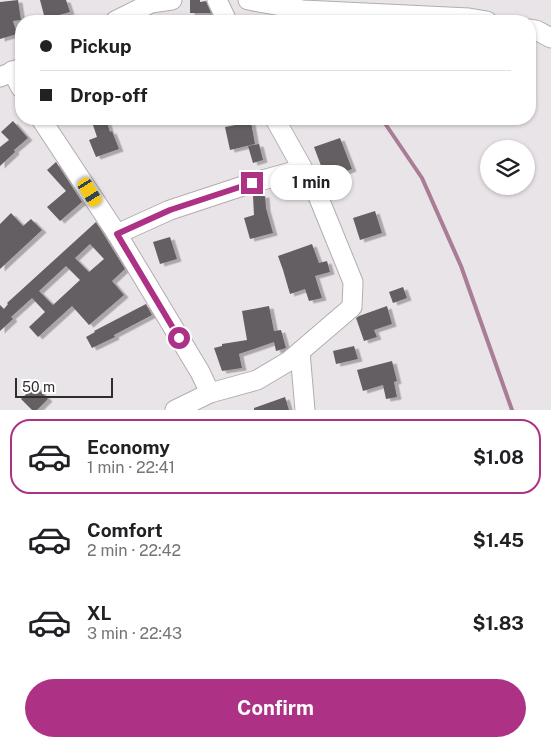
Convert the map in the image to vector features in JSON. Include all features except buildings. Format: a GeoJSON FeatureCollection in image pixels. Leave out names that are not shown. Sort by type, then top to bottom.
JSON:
{"type":"FeatureCollection","features":[{"type":"Feature","properties":{"kind":"street"},"geometry":{"type":"LineString","coordinates":[[128,15],[151,4],[172,0]]}},
{"type":"Feature","properties":{"kind":"street"},"geometry":{"type":"LineString","coordinates":[[217,0],[224,15]]}},
{"type":"Feature","properties":{"kind":"street"},"geometry":{"type":"LineString","coordinates":[[248,0],[303,10],[407,15]]}},
{"type":"Feature","properties":{"kind":"street"},"geometry":{"type":"LineString","coordinates":[[536,30],[551,38]]}},
{"type":"Feature","properties":{"kind":"street"},"geometry":{"type":"LineString","coordinates":[[45,125],[117,234],[200,372],[210,393]]}},
{"type":"Feature","properties":{"kind":"street"},"geometry":{"type":"LineString","coordinates":[[175,410],[210,393],[257,380],[289,361],[352,307],[353,282],[318,196],[278,125]]}},
{"type":"Feature","properties":{"kind":"street"},"geometry":{"type":"LineString","coordinates":[[117,234],[170,210],[302,169]]}},
{"type":"Feature","properties":{"kind":"street"},"geometry":{"type":"LineString","coordinates":[[300,352],[305,410]]}},
{"type":"Feature","properties":{"kind":"waterway"},"geometry":{"type":"LineString","coordinates":[[386,125],[422,178],[461,266],[512,410]]}},
{"type":"Feature","properties":{"kind":"route"},"geometry":{"type":"LineString","coordinates":[[179,338],[117,234],[170,210],[252,183]]}}]}
